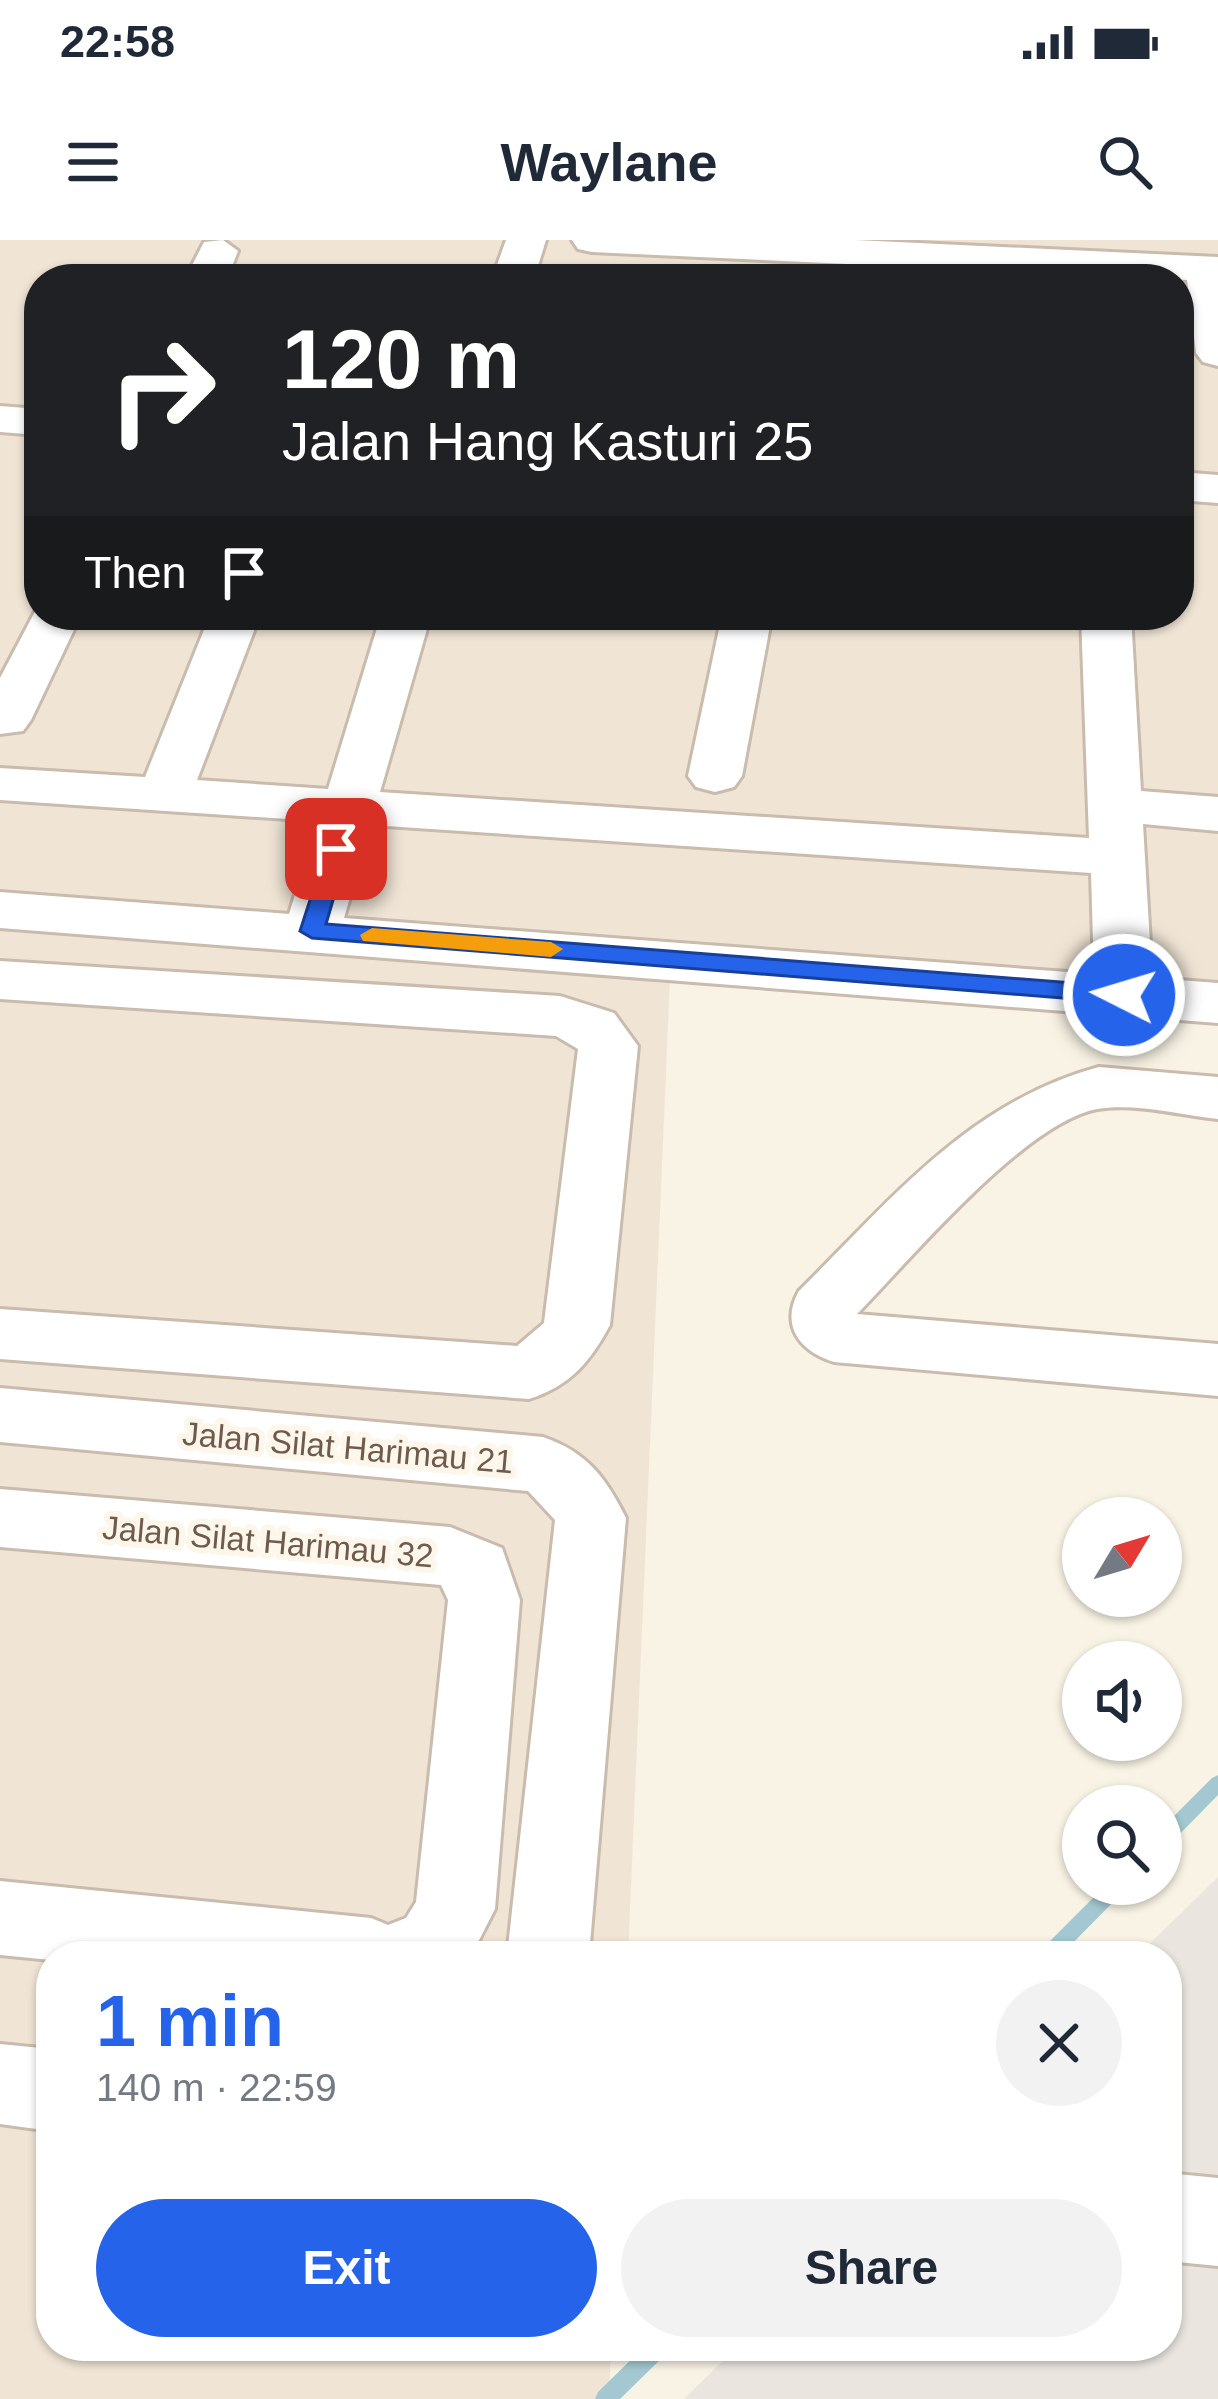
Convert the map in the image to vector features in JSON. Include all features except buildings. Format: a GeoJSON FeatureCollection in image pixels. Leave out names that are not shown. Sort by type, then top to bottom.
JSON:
{"type":"FeatureCollection","features":[{"type":"Feature","properties":{"kind":"street"},"geometry":{"type":"LineString","coordinates":[[592,240],[786,244],[1141,264]]}},
{"type":"Feature","properties":{"kind":"street"},"geometry":{"type":"LineString","coordinates":[[1212,268],[1218,352]]}},
{"type":"Feature","properties":{"kind":"street"},"geometry":{"type":"LineString","coordinates":[[5,721],[49,630]]}},
{"type":"Feature","properties":{"kind":"street"},"geometry":{"type":"LineString","coordinates":[[165,795],[229,630]]}},
{"type":"Feature","properties":{"kind":"street"},"geometry":{"type":"LineString","coordinates":[[312,931],[402,630]]}},
{"type":"Feature","properties":{"kind":"street"},"geometry":{"type":"LineString","coordinates":[[716,776],[744,630]]}},
{"type":"Feature","properties":{"kind":"street"},"geometry":{"type":"LineString","coordinates":[[1106,630],[1124,995]]}},
{"type":"Feature","properties":{"kind":"street"},"geometry":{"type":"LineString","coordinates":[[0,784],[349,808],[1113,831],[1218,814]]}},
{"type":"Feature","properties":{"kind":"street"},"geometry":{"type":"LineString","coordinates":[[0,910],[1218,1003]]}},
{"type":"Feature","properties":{"kind":"street"},"geometry":{"type":"LineString","coordinates":[[0,980],[560,1016],[593,1027],[608,1046],[577,1325],[565,1346],[530,1373],[0,1334]]}},
{"type":"Feature","properties":{"kind":"street"},"geometry":{"type":"LineString","coordinates":[[1218,1098],[1099,1088],[1048,1102],[1008,1129],[822,1308],[824,1326],[834,1337],[1218,1370]]}},
{"type":"Feature","properties":{"kind":"street","name":"Jalan Silat Harimau 21"},"geometry":{"type":"LineString","coordinates":[[0,1415],[543,1465],[571,1485],[591,1518],[549,1941]]}},
{"type":"Feature","properties":{"kind":"street","name":"Jalan Silat Harimau 32"},"geometry":{"type":"LineString","coordinates":[[0,1518],[450,1556],[477,1569],[484,1600],[455,1909],[437,1941]]}},
{"type":"Feature","properties":{"kind":"street"},"geometry":{"type":"LineString","coordinates":[[0,1918],[225,1941]]}},
{"type":"Feature","properties":{"kind":"street"},"geometry":{"type":"LineString","coordinates":[[0,2084],[36,2088]]}},
{"type":"Feature","properties":{"kind":"street"},"geometry":{"type":"LineString","coordinates":[[1182,2218],[1218,2222]]}},
{"type":"Feature","properties":{"kind":"shaded area"},"geometry":{"type":"Polygon","coordinates":[[[0,240],[1218,240],[1218,1018],[670,979],[629,1941],[36,1941],[36,2361],[610,2361],[609,2399],[0,2399],[0,240]]]}},
{"type":"Feature","properties":{"kind":"shaded area"},"geometry":{"type":"Polygon","coordinates":[[[1218,1877],[1218,2399],[684,2399],[723,2361],[1182,2361],[1182,1941],[1152,1941],[1218,1877]]]}},
{"type":"Feature","properties":{"kind":"waterway"},"geometry":{"type":"LineString","coordinates":[[1182,1820],[1218,1783]]}},
{"type":"Feature","properties":{"kind":"waterway"},"geometry":{"type":"LineString","coordinates":[[1063,1941],[1098,1905]]}},
{"type":"Feature","properties":{"kind":"waterway"},"geometry":{"type":"LineString","coordinates":[[605,2399],[644,2361]]}},
{"type":"Feature","properties":{"kind":"slow traffic"},"geometry":{"type":"LineString","coordinates":[[372,935],[551,949]]}},
{"type":"Feature","properties":{"kind":"route"},"geometry":{"type":"LineString","coordinates":[[336,849],[312,931],[1124,995]]}}]}
